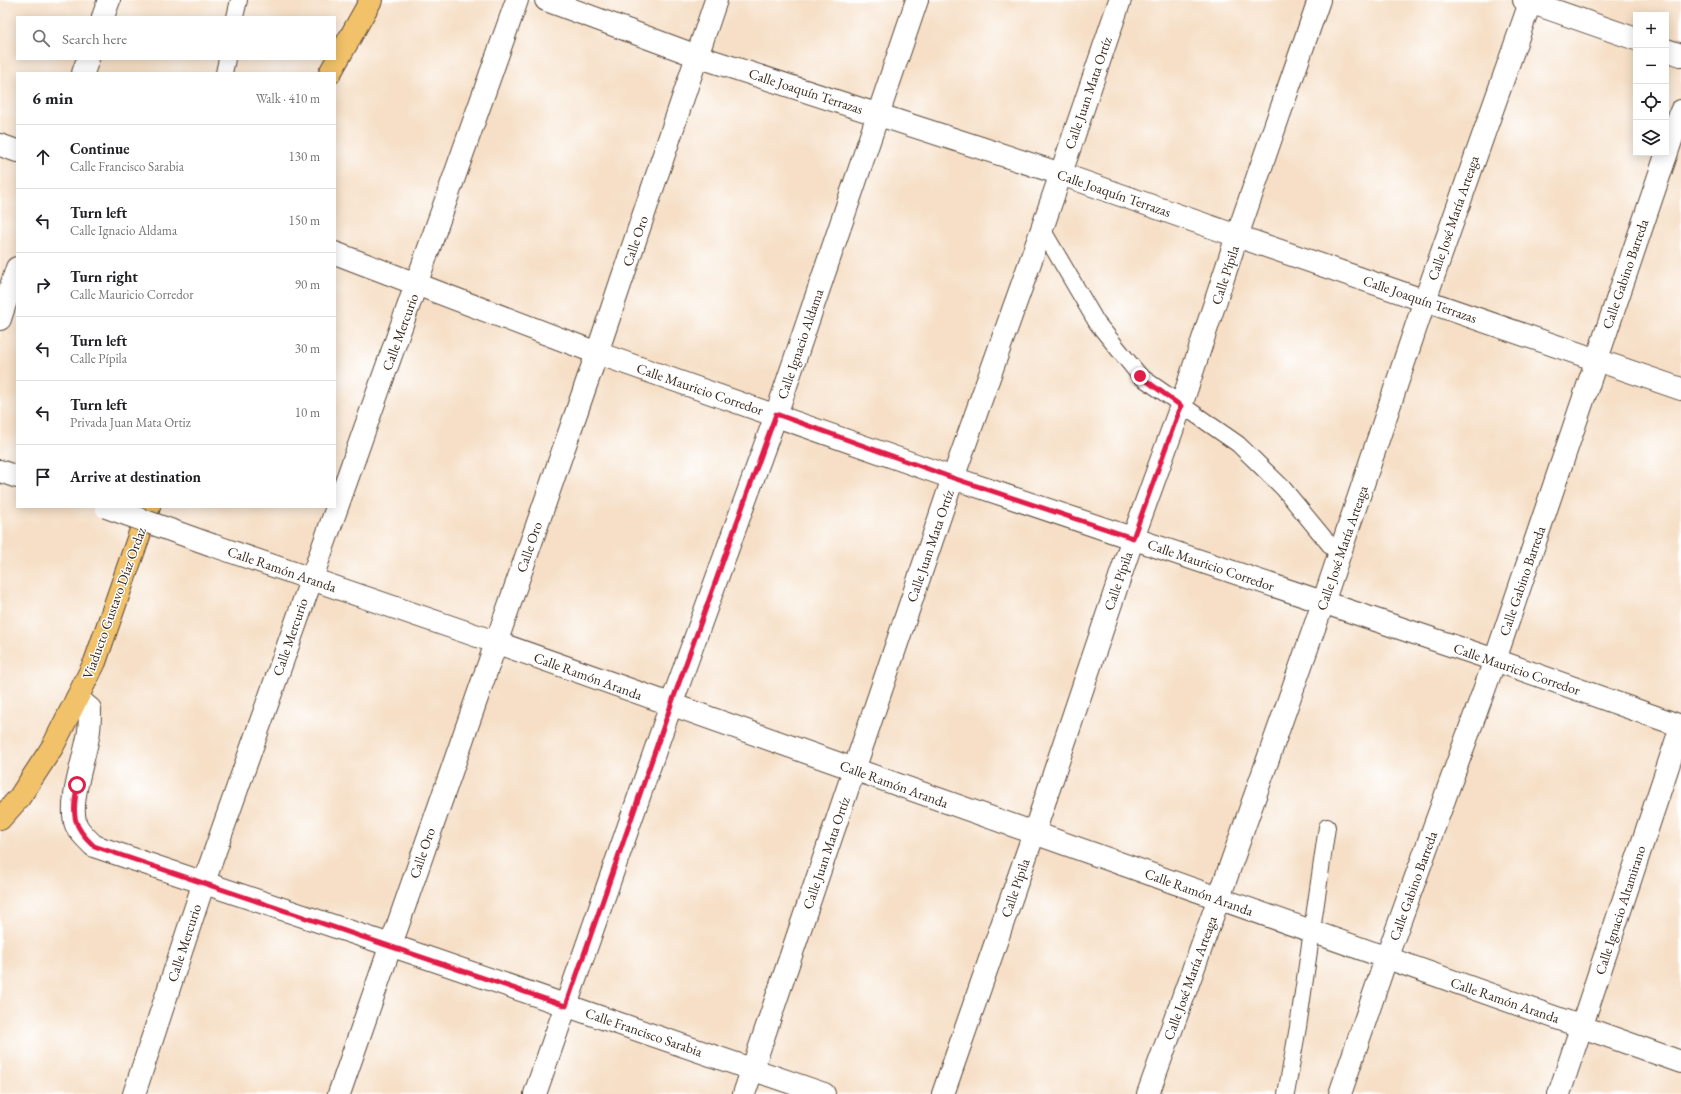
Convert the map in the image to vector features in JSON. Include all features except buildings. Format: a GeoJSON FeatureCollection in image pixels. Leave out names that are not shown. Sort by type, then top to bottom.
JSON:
{"type":"FeatureCollection","features":[{"type":"Feature","properties":{"kind":"main road"},"geometry":{"type":"LineString","coordinates":[[331,72],[372,0]]}},
{"type":"Feature","properties":{"kind":"main road","name":"Viaducto Gustavo Díaz Ordaz"},"geometry":{"type":"LineString","coordinates":[[0,819],[18,798],[53,746],[95,662],[149,508]]}},
{"type":"Feature","properties":{"kind":"street"},"geometry":{"type":"LineString","coordinates":[[103,16],[109,0]]}},
{"type":"Feature","properties":{"kind":"street","name":"Calle Mercurio"},"geometry":{"type":"LineString","coordinates":[[336,507],[517,0]]}},
{"type":"Feature","properties":{"kind":"street","name":"Calle Joaquín Terrazas"},"geometry":{"type":"LineString","coordinates":[[546,0],[697,56],[1061,174],[1681,389]]}},
{"type":"Feature","properties":{"kind":"street","name":"Calle Oro"},"geometry":{"type":"LineString","coordinates":[[339,1094],[495,642],[597,354],[716,0]]}},
{"type":"Feature","properties":{"kind":"street","name":"Calle Ignacio Aldama"},"geometry":{"type":"LineString","coordinates":[[535,1094],[671,705],[776,414],[917,0]]}},
{"type":"Feature","properties":{"kind":"street","name":"Calle Juan Mata Ortíz"},"geometry":{"type":"LineString","coordinates":[[744,1094],[953,478],[1042,229],[1120,0]]}},
{"type":"Feature","properties":{"kind":"street","name":"Calle Pípila"},"geometry":{"type":"LineString","coordinates":[[943,1094],[1034,833],[1133,538],[1181,406],[1237,236],[1319,0]]}},
{"type":"Feature","properties":{"kind":"street"},"geometry":{"type":"LineString","coordinates":[[1528,1],[1633,38]]}},
{"type":"Feature","properties":{"kind":"street","name":"Calle José María Arteaga"},"geometry":{"type":"LineString","coordinates":[[1148,1094],[1323,603],[1528,1]]}},
{"type":"Feature","properties":{"kind":"street"},"geometry":{"type":"LineString","coordinates":[[1669,51],[1681,55]]}},
{"type":"Feature","properties":{"kind":"street"},"geometry":{"type":"LineString","coordinates":[[83,72],[88,60]]}},
{"type":"Feature","properties":{"kind":"street","name":"Calle Gabino Barreda"},"geometry":{"type":"LineString","coordinates":[[1340,1094],[1386,959],[1495,660],[1681,111]]}},
{"type":"Feature","properties":{"kind":"street"},"geometry":{"type":"LineString","coordinates":[[0,145],[16,151]]}},
{"type":"Feature","properties":{"kind":"street","name":"Calle Mauricio Corredor"},"geometry":{"type":"LineString","coordinates":[[336,253],[597,354],[776,414],[953,478],[1495,660],[1681,726]]}},
{"type":"Feature","properties":{"kind":"street"},"geometry":{"type":"LineString","coordinates":[[0,319],[16,271]]}},
{"type":"Feature","properties":{"kind":"street"},"geometry":{"type":"LineString","coordinates":[[0,471],[16,477]]}},
{"type":"Feature","properties":{"kind":"street","name":"Calle Ramón Aranda"},"geometry":{"type":"LineString","coordinates":[[109,508],[495,642],[1219,898],[1386,959],[1681,1062]]}},
{"type":"Feature","properties":{"kind":"street","name":"Calle Mercurio"},"geometry":{"type":"LineString","coordinates":[[134,1094],[204,882],[336,508]]}},
{"type":"Feature","properties":{"kind":"street","name":"Calle Francisco Sarabia"},"geometry":{"type":"LineString","coordinates":[[77,698],[90,709],[90,721],[77,785],[74,810],[76,825],[84,837],[94,846],[390,945],[824,1094]]}},
{"type":"Feature","properties":{"kind":"street","name":"Calle Ignacio Altamirano"},"geometry":{"type":"LineString","coordinates":[[1559,1094],[1681,726]]}},
{"type":"Feature","properties":{"kind":"lane"},"geometry":{"type":"LineString","coordinates":[[235,16],[239,0]]}},
{"type":"Feature","properties":{"kind":"lane"},"geometry":{"type":"LineString","coordinates":[[224,72],[227,60]]}},
{"type":"Feature","properties":{"kind":"lane"},"geometry":{"type":"LineString","coordinates":[[1042,229],[1097,323],[1140,376],[1181,406],[1238,444],[1283,488],[1339,556]]}},
{"type":"Feature","properties":{"kind":"lane"},"geometry":{"type":"LineString","coordinates":[[1286,1094],[1298,1027],[1327,827]]}},
{"type":"Feature","properties":{"kind":"route"},"geometry":{"type":"LineString","coordinates":[[77,785],[74,810],[76,825],[84,837],[94,846],[390,945],[566,1006],[671,705],[776,414],[953,478],[1133,538],[1181,406],[1140,376]]}}]}
